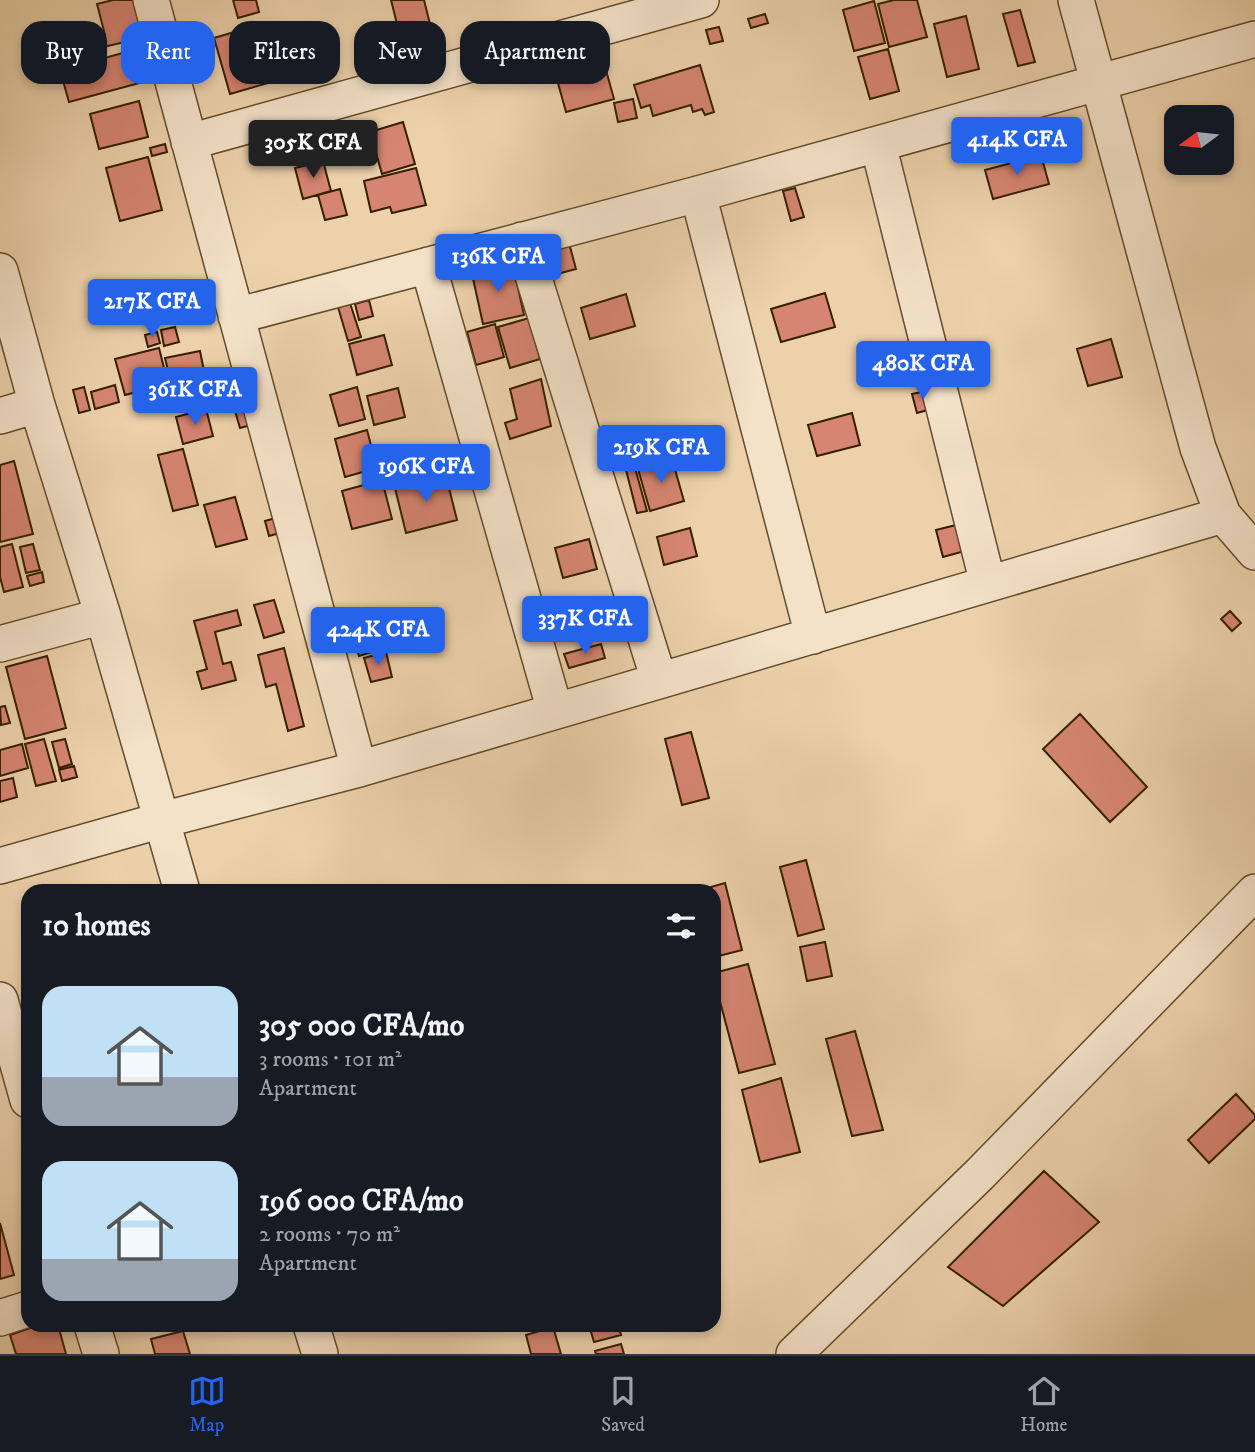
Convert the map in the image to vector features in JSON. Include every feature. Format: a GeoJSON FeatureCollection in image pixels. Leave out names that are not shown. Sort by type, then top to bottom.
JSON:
{"type":"FeatureCollection","features":[{"type":"Feature","properties":{"kind":"street"},"geometry":{"type":"LineString","coordinates":[[151,0],[359,769]]}},
{"type":"Feature","properties":{"kind":"street"},"geometry":{"type":"LineString","coordinates":[[189,142],[701,0]]}},
{"type":"Feature","properties":{"kind":"street"},"geometry":{"type":"LineString","coordinates":[[1076,0],[1198,448],[1223,515],[1255,552]]}},
{"type":"Feature","properties":{"kind":"street"},"geometry":{"type":"LineString","coordinates":[[236,316],[698,194],[1255,39]]}},
{"type":"Feature","properties":{"kind":"street"},"geometry":{"type":"LineString","coordinates":[[878,144],[988,584]]}},
{"type":"Feature","properties":{"kind":"street"},"geometry":{"type":"LineString","coordinates":[[698,194],[813,636]]}},
{"type":"Feature","properties":{"kind":"street"},"geometry":{"type":"LineString","coordinates":[[522,240],[659,680]]}},
{"type":"Feature","properties":{"kind":"street"},"geometry":{"type":"LineString","coordinates":[[428,265],[555,711]]}},
{"type":"Feature","properties":{"kind":"street"},"geometry":{"type":"LineString","coordinates":[[0,271],[37,405],[103,616],[180,884]]}},
{"type":"Feature","properties":{"kind":"street"},"geometry":{"type":"LineString","coordinates":[[0,416],[37,405]]}},
{"type":"Feature","properties":{"kind":"street"},"geometry":{"type":"LineString","coordinates":[[0,866],[162,820],[359,769],[1223,515]]}},
{"type":"Feature","properties":{"kind":"street"},"geometry":{"type":"LineString","coordinates":[[0,644],[103,616]]}},
{"type":"Feature","properties":{"kind":"street"},"geometry":{"type":"LineString","coordinates":[[794,1354],[981,1174],[1255,892]]}},
{"type":"Feature","properties":{"kind":"street"},"geometry":{"type":"LineString","coordinates":[[0,1000],[21,1075]]}},
{"type":"Feature","properties":{"kind":"street"},"geometry":{"type":"LineString","coordinates":[[0,1318],[21,1312]]}},
{"type":"Feature","properties":{"kind":"street"},"geometry":{"type":"LineString","coordinates":[[94,1332],[101,1354]]}},
{"type":"Feature","properties":{"kind":"street"},"geometry":{"type":"LineString","coordinates":[[313,1332],[320,1354]]}},
{"type":"Feature","properties":{"kind":"building"},"geometry":{"type":"Polygon","coordinates":[[[113,0],[137,0],[142,21],[121,21],[121,43],[107,46],[107,21],[101,21],[97,4],[113,0]]]}},
{"type":"Feature","properties":{"kind":"building"},"geometry":{"type":"Polygon","coordinates":[[[233,0],[256,0],[259,12],[238,18],[233,0]]]}},
{"type":"Feature","properties":{"kind":"building"},"geometry":{"type":"Polygon","coordinates":[[[391,0],[424,0],[429,21],[396,21],[391,0]]]}},
{"type":"Feature","properties":{"kind":"building"},"geometry":{"type":"Polygon","coordinates":[[[894,0],[917,0],[927,37],[889,47],[878,4],[894,0]]]}},
{"type":"Feature","properties":{"kind":"building"},"geometry":{"type":"Polygon","coordinates":[[[874,1],[885,43],[854,51],[843,10],[874,1]]]}},
{"type":"Feature","properties":{"kind":"building"},"geometry":{"type":"Polygon","coordinates":[[[1020,10],[1035,62],[1018,66],[1003,14],[1020,10]]]}},
{"type":"Feature","properties":{"kind":"building"},"geometry":{"type":"Polygon","coordinates":[[[765,14],[768,23],[751,28],[748,19],[765,14]]]}},
{"type":"Feature","properties":{"kind":"building"},"geometry":{"type":"Polygon","coordinates":[[[966,16],[979,69],[947,77],[934,24],[966,16]]]}},
{"type":"Feature","properties":{"kind":"building"},"geometry":{"type":"Polygon","coordinates":[[[719,27],[723,41],[710,44],[706,30],[719,27]]]}},
{"type":"Feature","properties":{"kind":"building"},"geometry":{"type":"Polygon","coordinates":[[[229,34],[229,84],[265,84],[230,94],[215,38],[229,34]]]}},
{"type":"Feature","properties":{"kind":"building"},"geometry":{"type":"Polygon","coordinates":[[[888,49],[899,91],[870,99],[858,57],[888,49]]]}},
{"type":"Feature","properties":{"kind":"building"},"geometry":{"type":"Polygon","coordinates":[[[121,54],[121,84],[136,84],[69,102],[64,84],[107,84],[107,57],[121,54]]]}},
{"type":"Feature","properties":{"kind":"building"},"geometry":{"type":"Polygon","coordinates":[[[700,65],[714,112],[705,115],[702,109],[693,112],[691,105],[653,116],[650,105],[641,108],[634,85],[700,65]]]}},
{"type":"Feature","properties":{"kind":"building"},"geometry":{"type":"Polygon","coordinates":[[[558,84],[610,84],[614,99],[566,112],[558,84]]]}},
{"type":"Feature","properties":{"kind":"building"},"geometry":{"type":"Polygon","coordinates":[[[633,99],[637,118],[618,122],[614,103],[633,99]]]}},
{"type":"Feature","properties":{"kind":"building"},"geometry":{"type":"Polygon","coordinates":[[[139,101],[148,137],[99,149],[90,114],[139,101]]]}},
{"type":"Feature","properties":{"kind":"building"},"geometry":{"type":"Polygon","coordinates":[[[403,122],[415,164],[382,174],[370,132],[403,122]]]}},
{"type":"Feature","properties":{"kind":"building"},"geometry":{"type":"Polygon","coordinates":[[[165,144],[167,152],[152,156],[150,148],[165,144]]]}},
{"type":"Feature","properties":{"kind":"building"},"geometry":{"type":"Polygon","coordinates":[[[1041,155],[1049,184],[993,199],[985,170],[1041,155]]]}},
{"type":"Feature","properties":{"kind":"building"},"geometry":{"type":"Polygon","coordinates":[[[148,157],[162,210],[120,221],[106,168],[148,157]]]}},
{"type":"Feature","properties":{"kind":"building"},"geometry":{"type":"Polygon","coordinates":[[[323,161],[331,191],[303,199],[295,168],[323,161]]]}},
{"type":"Feature","properties":{"kind":"building"},"geometry":{"type":"Polygon","coordinates":[[[416,168],[426,205],[392,213],[390,207],[371,212],[364,181],[416,168]]]}},
{"type":"Feature","properties":{"kind":"building"},"geometry":{"type":"Polygon","coordinates":[[[795,188],[804,217],[791,221],[783,191],[795,188]]]}},
{"type":"Feature","properties":{"kind":"building"},"geometry":{"type":"Polygon","coordinates":[[[340,189],[347,215],[325,220],[318,195],[340,189]]]}},
{"type":"Feature","properties":{"kind":"building"},"geometry":{"type":"Polygon","coordinates":[[[569,243],[576,269],[542,278],[536,252],[569,243]]]}},
{"type":"Feature","properties":{"kind":"building"},"geometry":{"type":"Polygon","coordinates":[[[513,265],[524,315],[483,324],[472,274],[513,265]]]}},
{"type":"Feature","properties":{"kind":"building"},"geometry":{"type":"Polygon","coordinates":[[[135,282],[143,312],[99,323],[92,293],[135,282]]]}},
{"type":"Feature","properties":{"kind":"building"},"geometry":{"type":"Polygon","coordinates":[[[825,293],[835,327],[781,342],[771,309],[825,293]]]}},
{"type":"Feature","properties":{"kind":"building"},"geometry":{"type":"Polygon","coordinates":[[[626,294],[635,326],[590,339],[581,308],[626,294]]]}},
{"type":"Feature","properties":{"kind":"building"},"geometry":{"type":"Polygon","coordinates":[[[369,300],[373,316],[359,320],[355,304],[369,300]]]}},
{"type":"Feature","properties":{"kind":"building"},"geometry":{"type":"Polygon","coordinates":[[[350,303],[361,337],[348,341],[338,307],[350,303]]]}},
{"type":"Feature","properties":{"kind":"building"},"geometry":{"type":"Polygon","coordinates":[[[529,318],[540,359],[510,368],[498,327],[529,318]]]}},
{"type":"Feature","properties":{"kind":"building"},"geometry":{"type":"Polygon","coordinates":[[[495,324],[504,357],[476,365],[467,332],[495,324]]]}},
{"type":"Feature","properties":{"kind":"building"},"geometry":{"type":"Polygon","coordinates":[[[175,327],[179,342],[164,346],[161,330],[175,327]]]}},
{"type":"Feature","properties":{"kind":"building"},"geometry":{"type":"Polygon","coordinates":[[[157,332],[160,343],[148,347],[145,335],[157,332]]]}},
{"type":"Feature","properties":{"kind":"building"},"geometry":{"type":"Polygon","coordinates":[[[384,335],[392,365],[357,375],[349,344],[384,335]]]}},
{"type":"Feature","properties":{"kind":"building"},"geometry":{"type":"Polygon","coordinates":[[[1111,339],[1122,377],[1088,386],[1077,349],[1111,339]]]}},
{"type":"Feature","properties":{"kind":"building"},"geometry":{"type":"Polygon","coordinates":[[[159,348],[168,384],[125,395],[115,359],[159,348]]]}},
{"type":"Feature","properties":{"kind":"building"},"geometry":{"type":"Polygon","coordinates":[[[200,351],[205,376],[171,383],[165,358],[200,351]]]}},
{"type":"Feature","properties":{"kind":"building"},"geometry":{"type":"Polygon","coordinates":[[[541,379],[551,426],[510,439],[505,423],[517,419],[510,389],[541,379]]]}},
{"type":"Feature","properties":{"kind":"building"},"geometry":{"type":"Polygon","coordinates":[[[115,385],[119,402],[95,409],[91,392],[115,385]]]}},
{"type":"Feature","properties":{"kind":"building"},"geometry":{"type":"Polygon","coordinates":[[[84,387],[90,410],[79,413],[73,390],[84,387]]]}},
{"type":"Feature","properties":{"kind":"building"},"geometry":{"type":"Polygon","coordinates":[[[357,387],[365,419],[339,426],[330,395],[357,387]]]}},
{"type":"Feature","properties":{"kind":"building"},"geometry":{"type":"Polygon","coordinates":[[[398,388],[405,417],[374,425],[367,396],[398,388]]]}},
{"type":"Feature","properties":{"kind":"building"},"geometry":{"type":"Polygon","coordinates":[[[930,390],[935,408],[917,413],[912,394],[930,390]]]}},
{"type":"Feature","properties":{"kind":"building"},"geometry":{"type":"Polygon","coordinates":[[[191,396],[194,407],[184,410],[180,399],[191,396]]]}},
{"type":"Feature","properties":{"kind":"building"},"geometry":{"type":"Polygon","coordinates":[[[250,407],[255,424],[240,428],[235,411],[250,407]]]}},
{"type":"Feature","properties":{"kind":"building"},"geometry":{"type":"Polygon","coordinates":[[[206,409],[213,436],[183,444],[176,417],[206,409]]]}},
{"type":"Feature","properties":{"kind":"building"},"geometry":{"type":"Polygon","coordinates":[[[852,413],[860,445],[817,456],[808,425],[852,413]]]}},
{"type":"Feature","properties":{"kind":"building"},"geometry":{"type":"Polygon","coordinates":[[[367,430],[377,468],[345,477],[335,439],[367,430]]]}},
{"type":"Feature","properties":{"kind":"building"},"geometry":{"type":"Polygon","coordinates":[[[183,449],[198,505],[173,511],[158,455],[183,449]]]}},
{"type":"Feature","properties":{"kind":"building"},"geometry":{"type":"Polygon","coordinates":[[[672,459],[684,501],[650,511],[638,469],[672,459]]]}},
{"type":"Feature","properties":{"kind":"building"},"geometry":{"type":"Polygon","coordinates":[[[14,461],[33,534],[0,542],[0,465],[14,461]]]}},
{"type":"Feature","properties":{"kind":"building"},"geometry":{"type":"Polygon","coordinates":[[[635,468],[647,511],[637,513],[626,470],[635,468]]]}},
{"type":"Feature","properties":{"kind":"building"},"geometry":{"type":"Polygon","coordinates":[[[446,476],[457,520],[406,533],[395,488],[446,476]]]}},
{"type":"Feature","properties":{"kind":"building"},"geometry":{"type":"Polygon","coordinates":[[[382,480],[392,519],[352,529],[342,491],[382,480]]]}},
{"type":"Feature","properties":{"kind":"building"},"geometry":{"type":"Polygon","coordinates":[[[235,497],[247,539],[216,547],[204,505],[235,497]]]}},
{"type":"Feature","properties":{"kind":"building"},"geometry":{"type":"Polygon","coordinates":[[[283,516],[287,531],[269,536],[265,521],[283,516]]]}},
{"type":"Feature","properties":{"kind":"building"},"geometry":{"type":"Polygon","coordinates":[[[964,523],[972,549],[943,557],[936,530],[964,523]]]}},
{"type":"Feature","properties":{"kind":"building"},"geometry":{"type":"Polygon","coordinates":[[[690,528],[697,556],[664,565],[657,537],[690,528]]]}},
{"type":"Feature","properties":{"kind":"building"},"geometry":{"type":"Polygon","coordinates":[[[589,539],[597,569],[563,578],[555,548],[589,539]]]}},
{"type":"Feature","properties":{"kind":"building"},"geometry":{"type":"Polygon","coordinates":[[[12,544],[23,587],[4,592],[0,577],[0,547],[12,544]]]}},
{"type":"Feature","properties":{"kind":"building"},"geometry":{"type":"Polygon","coordinates":[[[33,544],[40,570],[26,573],[20,547],[33,544]]]}},
{"type":"Feature","properties":{"kind":"building"},"geometry":{"type":"Polygon","coordinates":[[[42,572],[44,582],[30,586],[27,576],[42,572]]]}},
{"type":"Feature","properties":{"kind":"building"},"geometry":{"type":"Polygon","coordinates":[[[274,600],[284,632],[264,638],[254,605],[274,600]]]}},
{"type":"Feature","properties":{"kind":"building"},"geometry":{"type":"Polygon","coordinates":[[[366,608],[378,650],[359,656],[346,614],[366,608]]]}},
{"type":"Feature","properties":{"kind":"building"},"geometry":{"type":"Polygon","coordinates":[[[237,610],[241,625],[215,632],[223,664],[231,662],[236,680],[202,689],[197,672],[207,669],[194,621],[237,610]]]}},
{"type":"Feature","properties":{"kind":"building"},"geometry":{"type":"Polygon","coordinates":[[[1230,611],[1241,623],[1232,631],[1221,619],[1230,611]]]}},
{"type":"Feature","properties":{"kind":"building"},"geometry":{"type":"Polygon","coordinates":[[[601,644],[605,658],[569,668],[564,654],[601,644]]]}},
{"type":"Feature","properties":{"kind":"building"},"geometry":{"type":"Polygon","coordinates":[[[284,648],[304,726],[288,731],[276,684],[266,687],[258,655],[284,648]]]}},
{"type":"Feature","properties":{"kind":"building"},"geometry":{"type":"Polygon","coordinates":[[[386,652],[392,677],[371,682],[364,658],[386,652]]]}},
{"type":"Feature","properties":{"kind":"building"},"geometry":{"type":"Polygon","coordinates":[[[47,656],[66,728],[25,739],[6,667],[47,656]]]}},
{"type":"Feature","properties":{"kind":"building"},"geometry":{"type":"Polygon","coordinates":[[[5,706],[10,723],[1,725],[0,707],[5,706]]]}},
{"type":"Feature","properties":{"kind":"building"},"geometry":{"type":"Polygon","coordinates":[[[1080,714],[1147,787],[1110,822],[1043,749],[1080,714]]]}},
{"type":"Feature","properties":{"kind":"building"},"geometry":{"type":"Polygon","coordinates":[[[691,732],[709,798],[682,805],[665,739],[691,732]]]}},
{"type":"Feature","properties":{"kind":"building"},"geometry":{"type":"Polygon","coordinates":[[[44,739],[56,781],[36,786],[25,744],[44,739]]]}},
{"type":"Feature","properties":{"kind":"building"},"geometry":{"type":"Polygon","coordinates":[[[65,739],[72,764],[59,768],[52,742],[65,739]]]}},
{"type":"Feature","properties":{"kind":"building"},"geometry":{"type":"Polygon","coordinates":[[[22,744],[28,768],[0,776],[0,750],[22,744]]]}},
{"type":"Feature","properties":{"kind":"building"},"geometry":{"type":"Polygon","coordinates":[[[74,766],[77,777],[62,781],[59,770],[74,766]]]}},
{"type":"Feature","properties":{"kind":"building"},"geometry":{"type":"Polygon","coordinates":[[[13,778],[17,797],[0,802],[0,781],[13,778]]]}},
{"type":"Feature","properties":{"kind":"building"},"geometry":{"type":"Polygon","coordinates":[[[806,860],[824,929],[798,936],[780,867],[806,860]]]}},
{"type":"Feature","properties":{"kind":"building"},"geometry":{"type":"Polygon","coordinates":[[[725,883],[742,950],[721,955],[721,884],[725,883]]]}},
{"type":"Feature","properties":{"kind":"building"},"geometry":{"type":"Polygon","coordinates":[[[825,942],[832,976],[807,981],[800,947],[825,942]]]}},
{"type":"Feature","properties":{"kind":"building"},"geometry":{"type":"Polygon","coordinates":[[[748,964],[775,1064],[739,1073],[721,1005],[721,971],[748,964]]]}},
{"type":"Feature","properties":{"kind":"building"},"geometry":{"type":"Polygon","coordinates":[[[855,1031],[883,1130],[852,1136],[826,1039],[855,1031]]]}},
{"type":"Feature","properties":{"kind":"building"},"geometry":{"type":"Polygon","coordinates":[[[781,1078],[800,1152],[760,1162],[742,1090],[781,1078]]]}},
{"type":"Feature","properties":{"kind":"building"},"geometry":{"type":"Polygon","coordinates":[[[1236,1094],[1255,1115],[1255,1119],[1209,1163],[1188,1140],[1236,1094]]]}},
{"type":"Feature","properties":{"kind":"building"},"geometry":{"type":"Polygon","coordinates":[[[1044,1171],[1099,1222],[1003,1306],[948,1267],[1044,1171]]]}},
{"type":"Feature","properties":{"kind":"building"},"geometry":{"type":"Polygon","coordinates":[[[0,1223],[14,1275],[0,1279],[0,1223]]]}},
{"type":"Feature","properties":{"kind":"building"},"geometry":{"type":"Polygon","coordinates":[[[21,1331],[60,1332],[66,1354],[16,1354],[10,1335],[21,1331]]]}},
{"type":"Feature","properties":{"kind":"building"},"geometry":{"type":"Polygon","coordinates":[[[183,1332],[190,1354],[155,1354],[151,1339],[183,1332]]]}},
{"type":"Feature","properties":{"kind":"building"},"geometry":{"type":"Polygon","coordinates":[[[554,1332],[561,1354],[531,1354],[526,1335],[554,1332]]]}},
{"type":"Feature","properties":{"kind":"building"},"geometry":{"type":"Polygon","coordinates":[[[591,1332],[620,1332],[621,1335],[594,1342],[591,1332]]]}},
{"type":"Feature","properties":{"kind":"building"},"geometry":{"type":"Polygon","coordinates":[[[621,1344],[624,1354],[596,1354],[595,1351],[621,1344]]]}}]}
